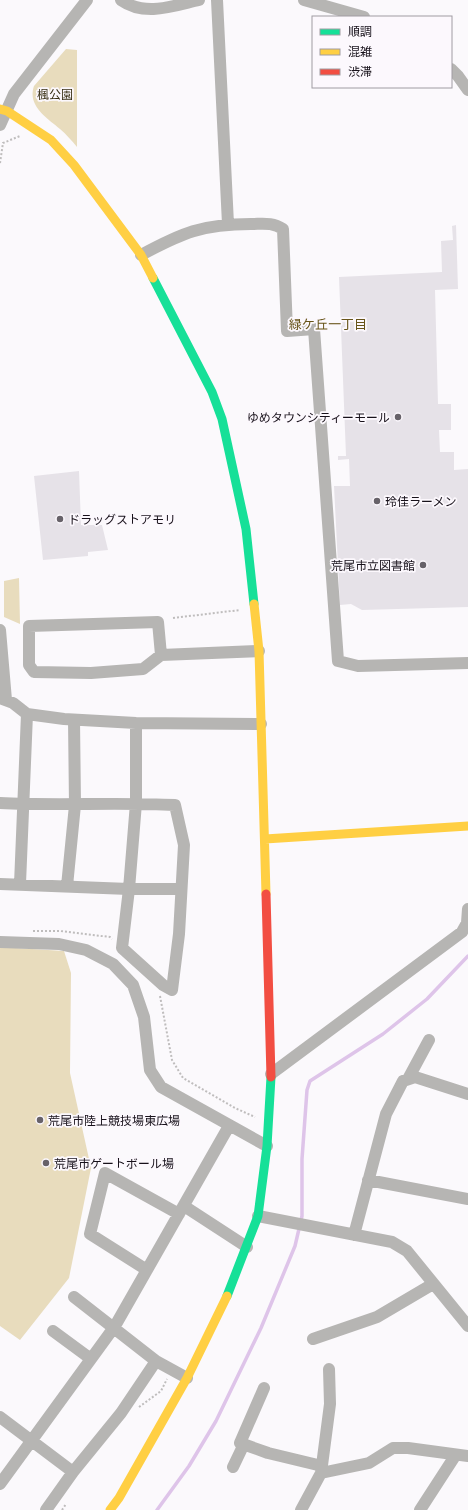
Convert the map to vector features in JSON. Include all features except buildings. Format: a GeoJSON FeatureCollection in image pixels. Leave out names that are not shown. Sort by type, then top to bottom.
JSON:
{"type":"FeatureCollection","features":[{"type":"Feature","properties":{"kind":"street"},"geometry":{"type":"LineString","coordinates":[[0,125],[3,110],[14,94],[87,0]]}},
{"type":"Feature","properties":{"kind":"street"},"geometry":{"type":"LineString","coordinates":[[121,0],[128,5],[146,10],[199,0]]}},
{"type":"Feature","properties":{"kind":"street"},"geometry":{"type":"LineString","coordinates":[[217,0],[228,224]]}},
{"type":"Feature","properties":{"kind":"street"},"geometry":{"type":"LineString","coordinates":[[304,0],[360,16]]}},
{"type":"Feature","properties":{"kind":"street"},"geometry":{"type":"LineString","coordinates":[[452,70],[468,90]]}},
{"type":"Feature","properties":{"kind":"street"},"geometry":{"type":"LineString","coordinates":[[3,110],[51,140],[74,165],[141,255],[205,378],[222,419],[232,459],[246,529],[259,650],[270,1074],[267,1146],[258,1216],[232,1285],[187,1378],[119,1498],[110,1510]]}},
{"type":"Feature","properties":{"kind":"street"},"geometry":{"type":"LineString","coordinates":[[141,255],[179,235],[201,228],[228,224],[274,224],[283,229],[287,331],[314,329],[338,661],[358,666],[468,663]]}},
{"type":"Feature","properties":{"kind":"street"},"geometry":{"type":"LineString","coordinates":[[161,655],[158,622],[29,626],[29,665],[34,672],[91,673],[143,669],[161,655],[259,650]]}},
{"type":"Feature","properties":{"kind":"street"},"geometry":{"type":"LineString","coordinates":[[0,630],[3,699],[27,714],[74,720],[136,723],[261,724]]}},
{"type":"Feature","properties":{"kind":"street"},"geometry":{"type":"LineString","coordinates":[[20,884],[27,714]]}},
{"type":"Feature","properties":{"kind":"street"},"geometry":{"type":"LineString","coordinates":[[68,886],[74,805],[74,720]]}},
{"type":"Feature","properties":{"kind":"street"},"geometry":{"type":"LineString","coordinates":[[0,803],[74,805],[136,803],[175,805],[184,845],[179,934],[172,990],[163,985],[122,948],[136,803],[136,723]]}},
{"type":"Feature","properties":{"kind":"street"},"geometry":{"type":"LineString","coordinates":[[265,839],[468,826]]}},
{"type":"Feature","properties":{"kind":"street"},"geometry":{"type":"LineString","coordinates":[[0,884],[128,889],[181,889]]}},
{"type":"Feature","properties":{"kind":"street"},"geometry":{"type":"LineString","coordinates":[[270,1074],[462,932],[467,923],[468,909]]}},
{"type":"Feature","properties":{"kind":"street"},"geometry":{"type":"LineString","coordinates":[[0,942],[59,944],[86,950],[112,964],[133,985],[144,1017],[150,1070],[161,1087],[267,1146]]}},
{"type":"Feature","properties":{"kind":"street"},"geometry":{"type":"LineString","coordinates":[[408,1079],[429,1040]]}},
{"type":"Feature","properties":{"kind":"street"},"geometry":{"type":"LineString","coordinates":[[354,1235],[386,1114],[403,1081],[415,1077],[468,1094]]}},
{"type":"Feature","properties":{"kind":"street"},"geometry":{"type":"LineString","coordinates":[[0,1484],[114,1328],[229,1126]]}},
{"type":"Feature","properties":{"kind":"street"},"geometry":{"type":"LineString","coordinates":[[147,1270],[90,1234],[105,1173],[181,1210],[247,1247]]}},
{"type":"Feature","properties":{"kind":"street"},"geometry":{"type":"LineString","coordinates":[[368,1180],[468,1199]]}},
{"type":"Feature","properties":{"kind":"street"},"geometry":{"type":"LineString","coordinates":[[258,1216],[392,1242],[407,1251],[434,1284],[463,1312],[468,1326]]}},
{"type":"Feature","properties":{"kind":"street"},"geometry":{"type":"LineString","coordinates":[[313,1339],[377,1317],[434,1284]]}},
{"type":"Feature","properties":{"kind":"street"},"geometry":{"type":"LineString","coordinates":[[74,1297],[156,1361],[187,1378]]}},
{"type":"Feature","properties":{"kind":"street"},"geometry":{"type":"LineString","coordinates":[[53,1332],[91,1359]]}},
{"type":"Feature","properties":{"kind":"street"},"geometry":{"type":"LineString","coordinates":[[46,1510],[73,1472],[121,1413],[156,1361]]}},
{"type":"Feature","properties":{"kind":"street"},"geometry":{"type":"LineString","coordinates":[[301,1510],[321,1470],[330,1404],[329,1369]]}},
{"type":"Feature","properties":{"kind":"street"},"geometry":{"type":"LineString","coordinates":[[264,1388],[240,1443],[268,1453],[321,1470],[369,1463],[393,1448],[408,1448],[455,1456],[468,1456]]}},
{"type":"Feature","properties":{"kind":"street"},"geometry":{"type":"LineString","coordinates":[[0,1417],[73,1472]]}},
{"type":"Feature","properties":{"kind":"street"},"geometry":{"type":"LineString","coordinates":[[233,1467],[244,1444]]}},
{"type":"Feature","properties":{"kind":"street"},"geometry":{"type":"LineString","coordinates":[[420,1510],[455,1456]]}},
{"type":"Feature","properties":{"kind":"path"},"geometry":{"type":"LineString","coordinates":[[0,163],[3,143],[24,134]]}},
{"type":"Feature","properties":{"kind":"path"},"geometry":{"type":"LineString","coordinates":[[173,618],[246,609]]}},
{"type":"Feature","properties":{"kind":"path"},"geometry":{"type":"LineString","coordinates":[[30,931],[60,931],[110,937],[115,943]]}},
{"type":"Feature","properties":{"kind":"path"},"geometry":{"type":"LineString","coordinates":[[160,995],[172,1060],[183,1078],[235,1108],[261,1119]]}},
{"type":"Feature","properties":{"kind":"path"},"geometry":{"type":"LineString","coordinates":[[137,1409],[161,1391],[173,1370]]}},
{"type":"Feature","properties":{"kind":"path"},"geometry":{"type":"LineString","coordinates":[[62,1510],[66,1503]]}},
{"type":"Feature","properties":{"kind":"green space","name":"楓公園"},"geometry":{"type":"Polygon","coordinates":[[[66,49],[77,50],[77,147],[64,133],[44,116],[33,100],[34,86],[66,49]]]}},
{"type":"Feature","properties":{"kind":"green space"},"geometry":{"type":"Polygon","coordinates":[[[19,578],[20,624],[4,617],[4,581],[19,578]]]}},
{"type":"Feature","properties":{"kind":"green space","name":"荒尾市陸上競技場東広場"},"geometry":{"type":"Polygon","coordinates":[[[0,947],[64,951],[71,973],[70,1073],[91,1168],[69,1278],[20,1340],[0,1326],[0,947]]]}},
{"type":"Feature","properties":{"kind":"waterway"},"geometry":{"type":"LineString","coordinates":[[157,1510],[189,1466],[216,1421],[261,1328],[295,1246],[302,1216],[302,1159],[307,1090],[310,1081],[383,1034],[427,999],[468,956]]}},
{"type":"Feature","properties":{"kind":"traffic: fast"},"geometry":{"type":"LineString","coordinates":[[153,278],[212,392],[222,419],[246,529],[254,604]]}},
{"type":"Feature","properties":{"kind":"traffic: fast"},"geometry":{"type":"LineString","coordinates":[[227,1296],[258,1216],[267,1146],[271,1077]]}},
{"type":"Feature","properties":{"kind":"traffic: slow"},"geometry":{"type":"LineString","coordinates":[[0,109],[7,111],[51,140],[74,165],[141,255],[153,278]]}},
{"type":"Feature","properties":{"kind":"traffic: slow"},"geometry":{"type":"LineString","coordinates":[[254,604],[259,651],[266,894]]}},
{"type":"Feature","properties":{"kind":"traffic: slow"},"geometry":{"type":"LineString","coordinates":[[265,839],[468,826]]}},
{"type":"Feature","properties":{"kind":"traffic: slow"},"geometry":{"type":"LineString","coordinates":[[110,1510],[119,1498],[187,1378],[227,1296]]}},
{"type":"Feature","properties":{"kind":"traffic: jam"},"geometry":{"type":"LineString","coordinates":[[266,894],[271,1077]]}},
{"type":"Feature","properties":{"kind":"place","name":"ゆめタウンシティーモール"},"geometry":{"type":"Point","coordinates":[398,417]}},
{"type":"Feature","properties":{"kind":"place","name":"玲佳ラーメン"},"geometry":{"type":"Point","coordinates":[377,501]}},
{"type":"Feature","properties":{"kind":"place","name":"ドラッグストアモリ"},"geometry":{"type":"Point","coordinates":[60,519]}},
{"type":"Feature","properties":{"kind":"place","name":"荒尾市立図書館"},"geometry":{"type":"Point","coordinates":[423,565]}},
{"type":"Feature","properties":{"kind":"place","name":"荒尾市陸上競技場東広場"},"geometry":{"type":"Point","coordinates":[40,1120]}},
{"type":"Feature","properties":{"kind":"place","name":"荒尾市ゲートボール場"},"geometry":{"type":"Point","coordinates":[46,1163]}},
{"type":"Feature","properties":{"kind":"district","name":"緑ケ丘一丁目"},"geometry":{"type":"Point","coordinates":[328,324]}}]}
